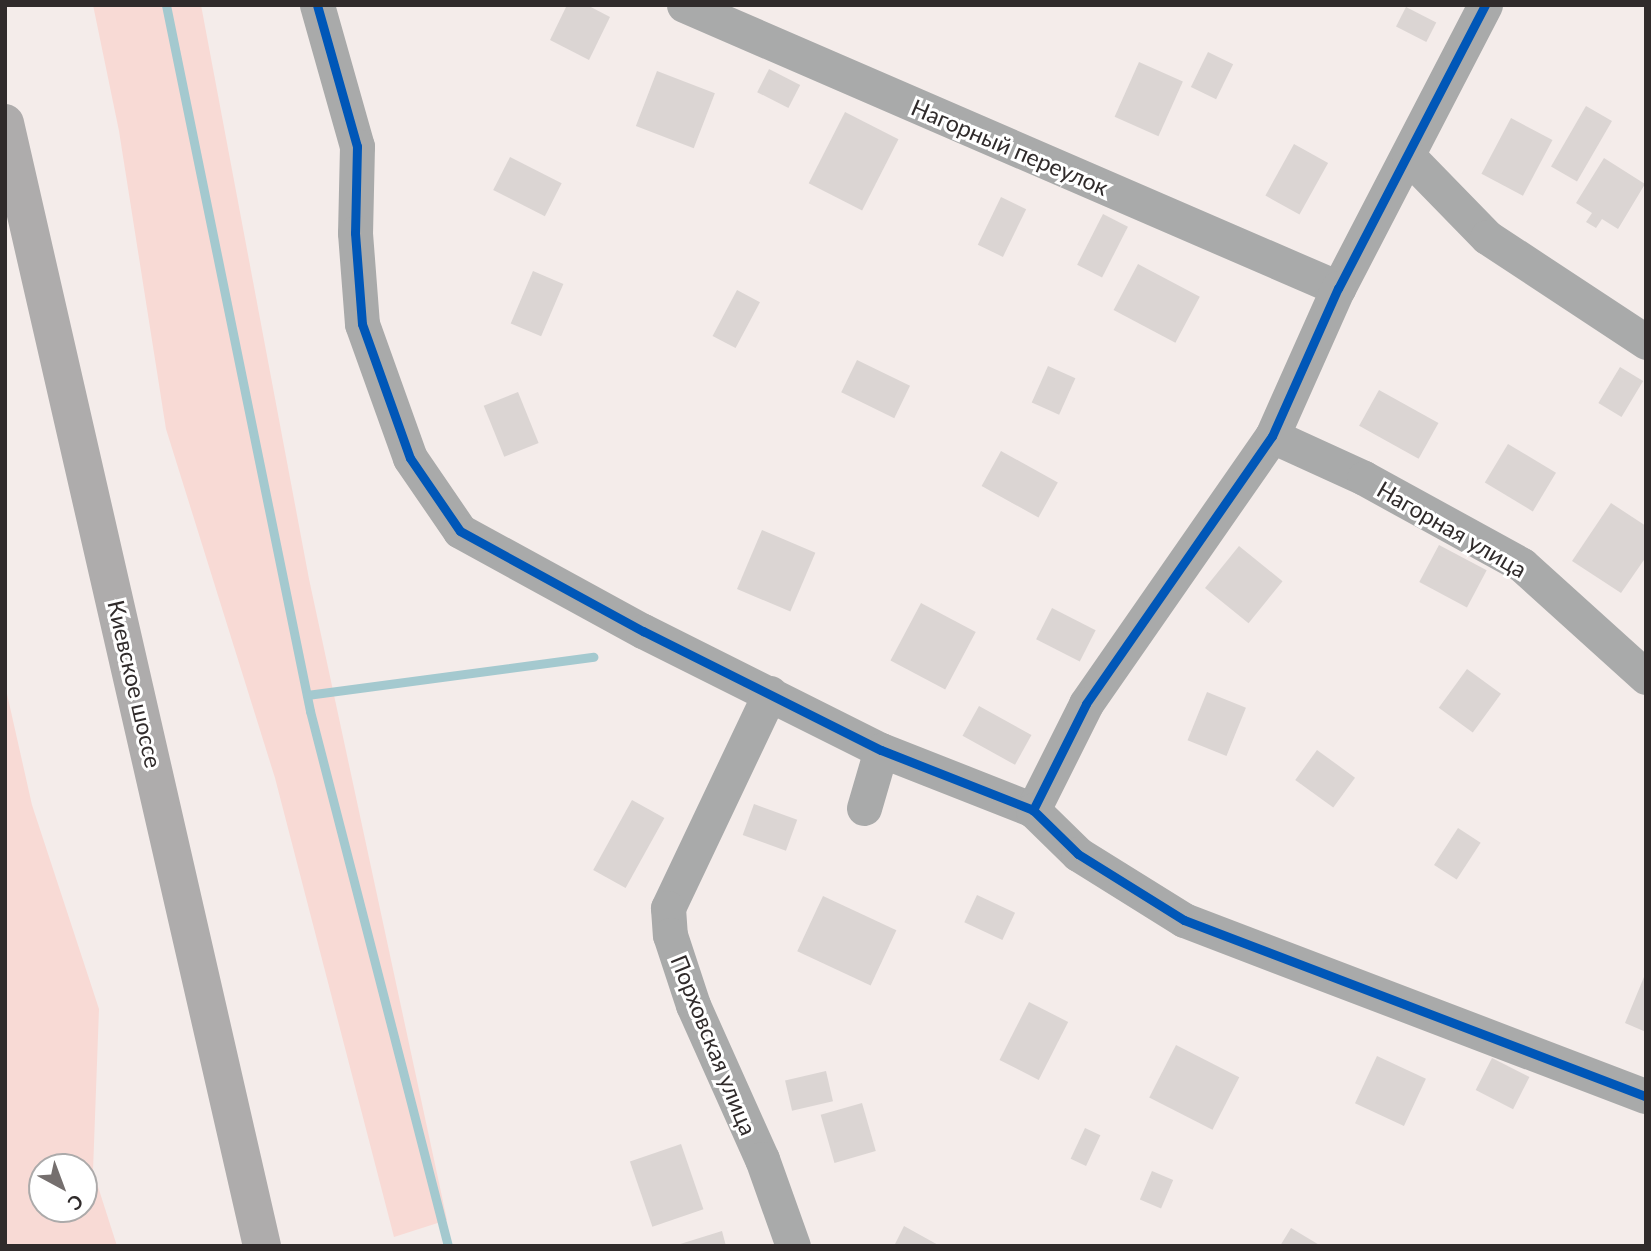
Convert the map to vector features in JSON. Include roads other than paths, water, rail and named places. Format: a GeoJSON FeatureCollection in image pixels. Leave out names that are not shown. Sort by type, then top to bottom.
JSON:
{"type":"FeatureCollection","features":[{"type":"Feature","properties":{"kind":"main road","name":"Киевское шоссе"},"geometry":{"type":"LineString","coordinates":[[5,123],[262,1246]]}},
{"type":"Feature","properties":{"kind":"street"},"geometry":{"type":"LineString","coordinates":[[317,5],[357,146],[355,233],[362,324],[410,458],[460,531],[643,631],[881,750],[1033,810],[1079,854],[1184,920],[1646,1096]]}},
{"type":"Feature","properties":{"kind":"street","name":"Нагорный переулок"},"geometry":{"type":"LineString","coordinates":[[684,5],[1338,288]]}},
{"type":"Feature","properties":{"kind":"street"},"geometry":{"type":"LineString","coordinates":[[1033,810],[1086,704],[1272,436],[1338,288],[1409,157],[1427,113],[1485,5]]}},
{"type":"Feature","properties":{"kind":"street"},"geometry":{"type":"LineString","coordinates":[[1409,157],[1486,237],[1646,342]]}},
{"type":"Feature","properties":{"kind":"street","name":"Нагорная улица"},"geometry":{"type":"LineString","coordinates":[[1272,436],[1364,478],[1522,565],[1646,677]]}},
{"type":"Feature","properties":{"kind":"street","name":"Порховская улица"},"geometry":{"type":"LineString","coordinates":[[770,693],[668,908],[670,935],[693,1005],[762,1159],[793,1246]]}},
{"type":"Feature","properties":{"kind":"street"},"geometry":{"type":"LineString","coordinates":[[864,808],[881,750]]}},
{"type":"Feature","properties":{"kind":"waterway"},"geometry":{"type":"LineString","coordinates":[[166,5],[310,711],[448,1246]]}},
{"type":"Feature","properties":{"kind":"waterway"},"geometry":{"type":"LineString","coordinates":[[307,695],[593,657]]}}]}
